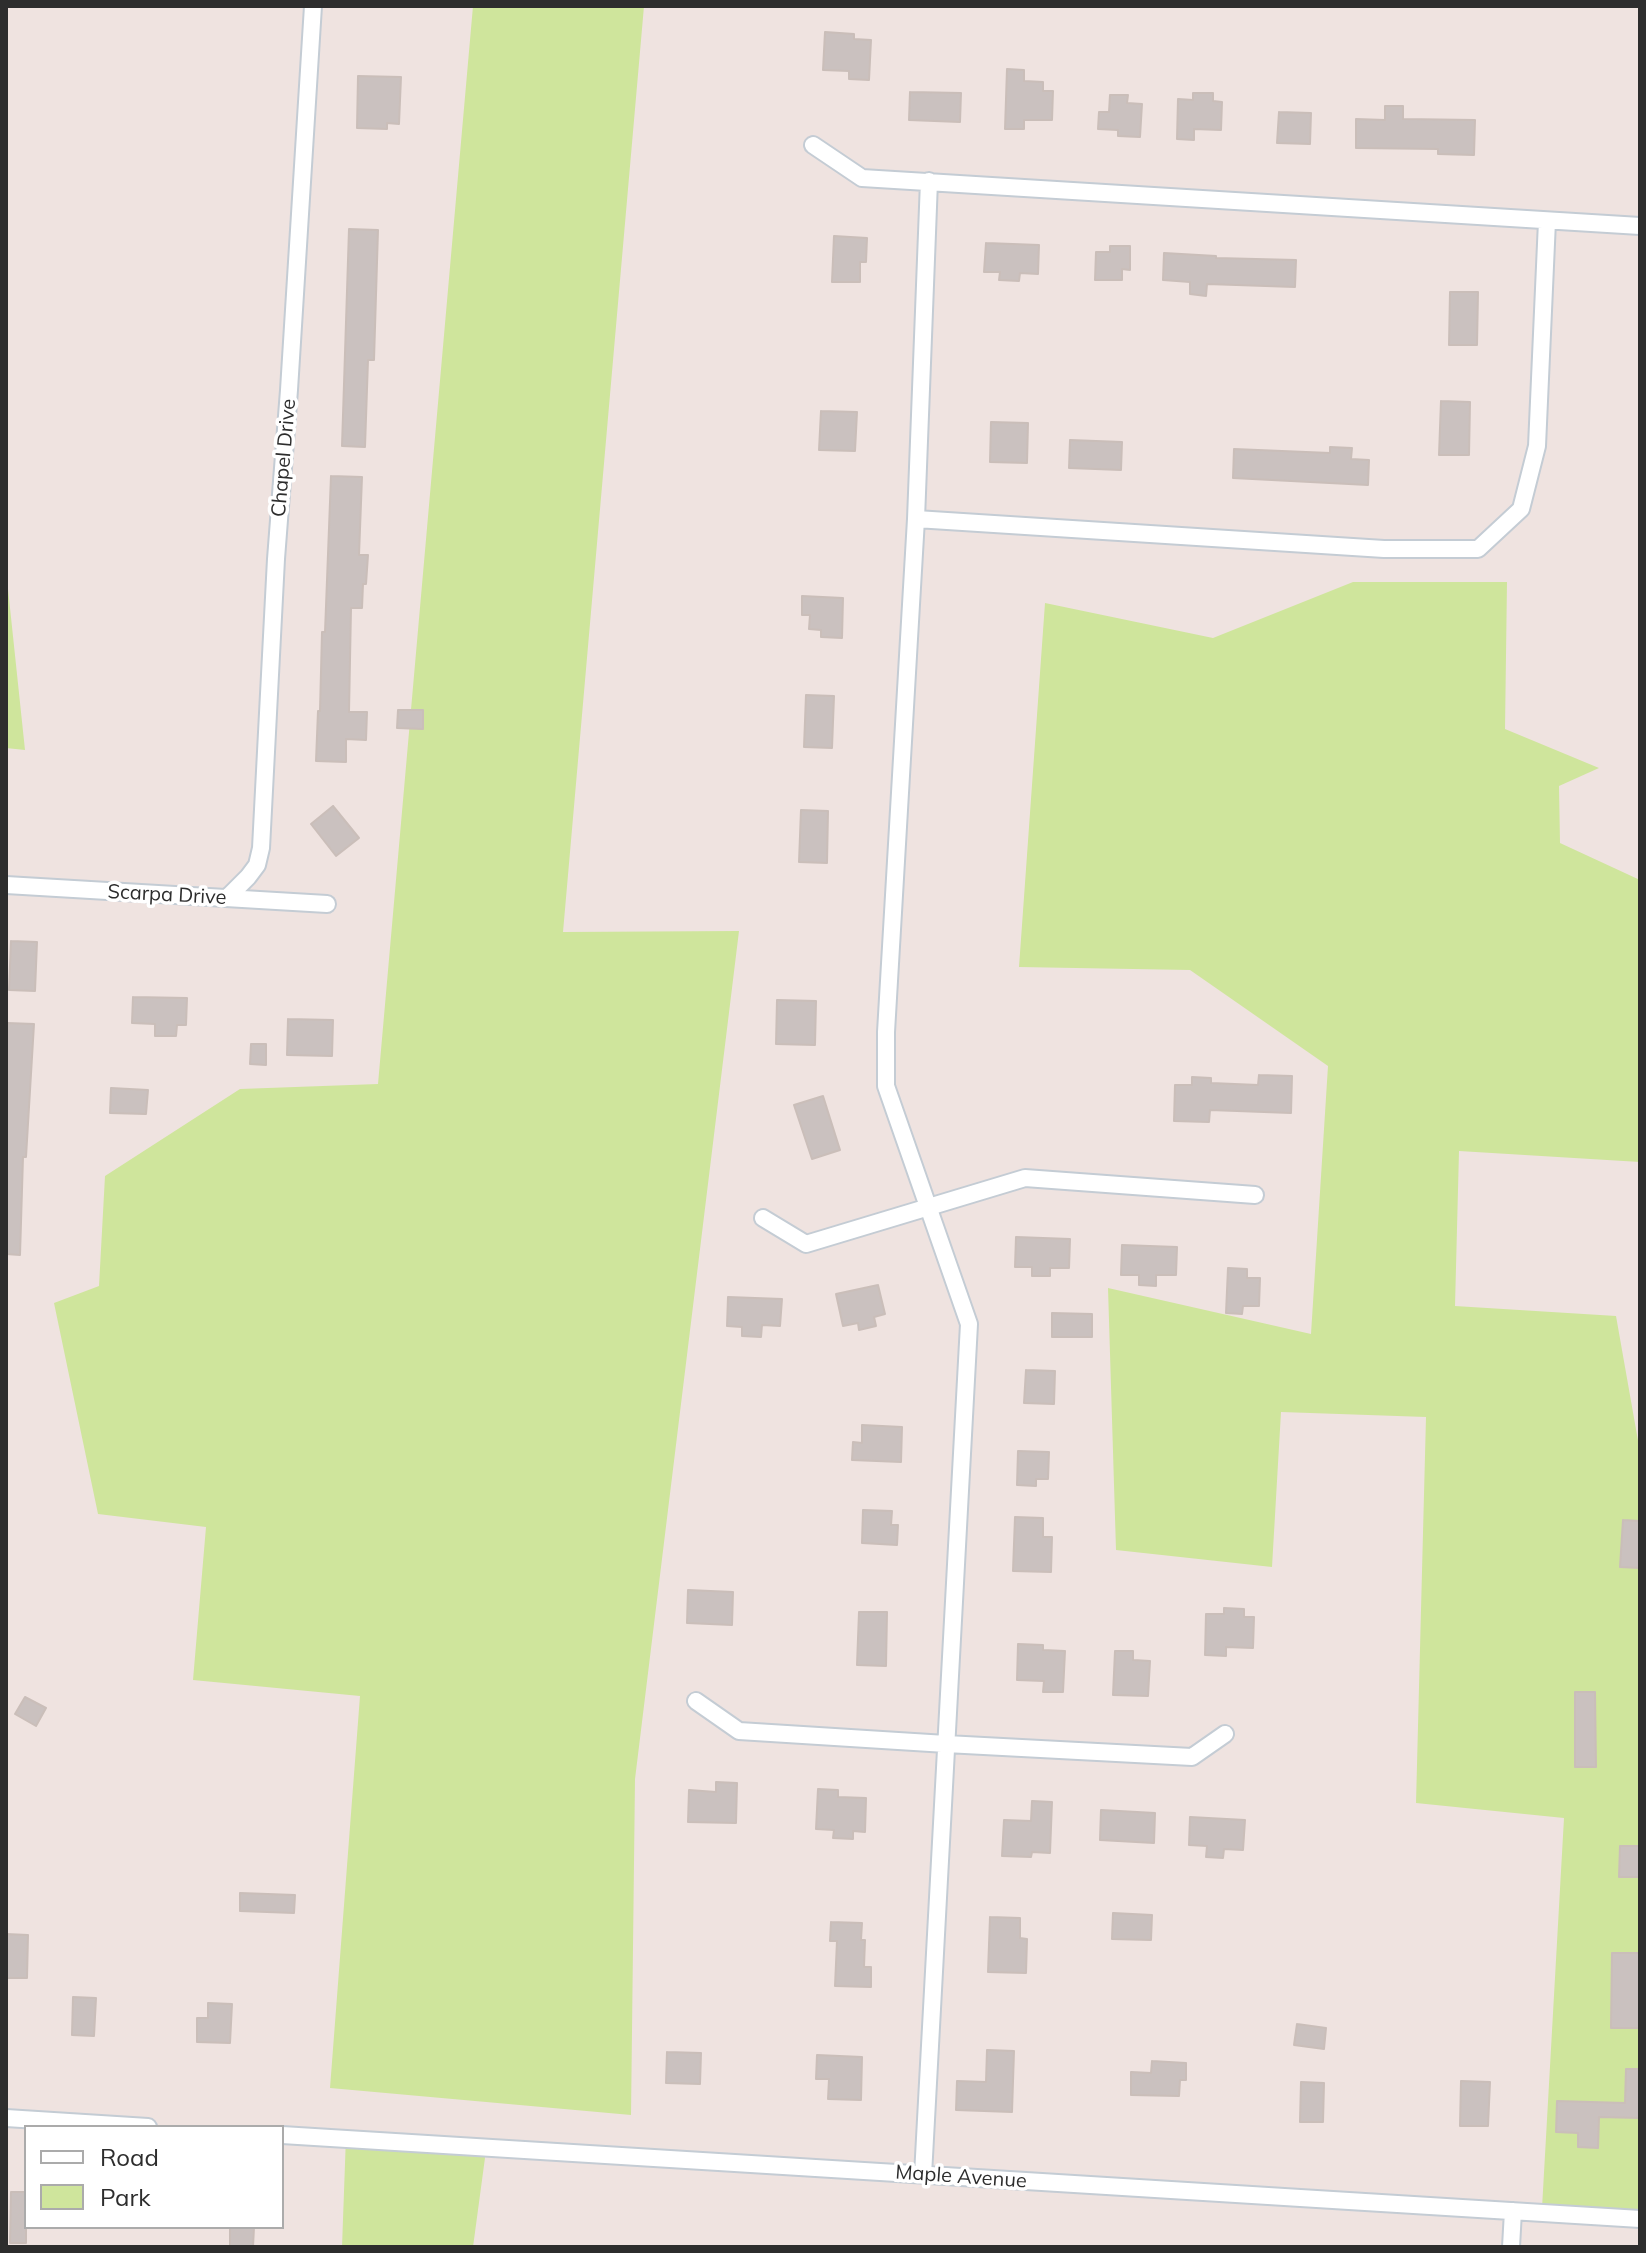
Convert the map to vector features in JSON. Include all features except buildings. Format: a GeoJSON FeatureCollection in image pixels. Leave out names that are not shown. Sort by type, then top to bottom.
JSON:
{"type":"FeatureCollection","features":[{"type":"Feature","properties":{"kind":"street","name":"Chapel Drive"},"geometry":{"type":"LineString","coordinates":[[227,898],[257,865],[261,848],[276,559],[313,6]]}},
{"type":"Feature","properties":{"kind":"street"},"geometry":{"type":"LineString","coordinates":[[813,145],[862,178],[1640,226]]}},
{"type":"Feature","properties":{"kind":"street"},"geometry":{"type":"LineString","coordinates":[[923,2175],[969,1324],[886,1086],[886,1032],[916,519],[929,181]]}},
{"type":"Feature","properties":{"kind":"street"},"geometry":{"type":"LineString","coordinates":[[916,519],[1384,549],[1478,549],[1521,509],[1537,446],[1547,221]]}},
{"type":"Feature","properties":{"kind":"street","name":"Scarpa Drive"},"geometry":{"type":"LineString","coordinates":[[6,885],[327,904]]}},
{"type":"Feature","properties":{"kind":"street"},"geometry":{"type":"LineString","coordinates":[[763,1218],[806,1244],[1025,1178],[1255,1195]]}},
{"type":"Feature","properties":{"kind":"street"},"geometry":{"type":"LineString","coordinates":[[696,1701],[739,1731],[946,1744],[1192,1757],[1225,1734]]}},
{"type":"Feature","properties":{"kind":"street"},"geometry":{"type":"LineString","coordinates":[[6,2118],[116,2125]]}},
{"type":"Feature","properties":{"kind":"street","name":"Maple Avenue"},"geometry":{"type":"LineString","coordinates":[[284,2135],[1640,2219]]}},
{"type":"Feature","properties":{"kind":"street"},"geometry":{"type":"LineString","coordinates":[[1511,2247],[1513,2211]]}},
{"type":"Feature","properties":{"kind":"green space"},"geometry":{"type":"Polygon","coordinates":[[[473,6],[644,6],[563,932],[739,931],[635,1779],[631,2115],[330,2088],[360,1696],[193,1680],[206,1527],[98,1514],[54,1303],[99,1286],[105,1176],[240,1089],[378,1084],[473,6]]]}},
{"type":"Feature","properties":{"kind":"green space"},"geometry":{"type":"Polygon","coordinates":[[[6,570],[25,750],[6,748],[6,570]]]}},
{"type":"Feature","properties":{"kind":"green space"},"geometry":{"type":"Polygon","coordinates":[[[1353,582],[1507,582],[1505,729],[1599,768],[1559,786],[1560,843],[1640,880],[1640,1162],[1459,1151],[1455,1306],[1616,1316],[1640,1452],[1640,2214],[1542,2208],[1564,1818],[1416,1803],[1426,1417],[1281,1412],[1272,1567],[1116,1550],[1108,1288],[1311,1334],[1328,1066],[1190,970],[1019,967],[1045,603],[1213,638],[1353,582]]]}},
{"type":"Feature","properties":{"kind":"green space"},"geometry":{"type":"Polygon","coordinates":[[[346,2136],[487,2143],[473,2247],[342,2247],[346,2136]]]}}]}
